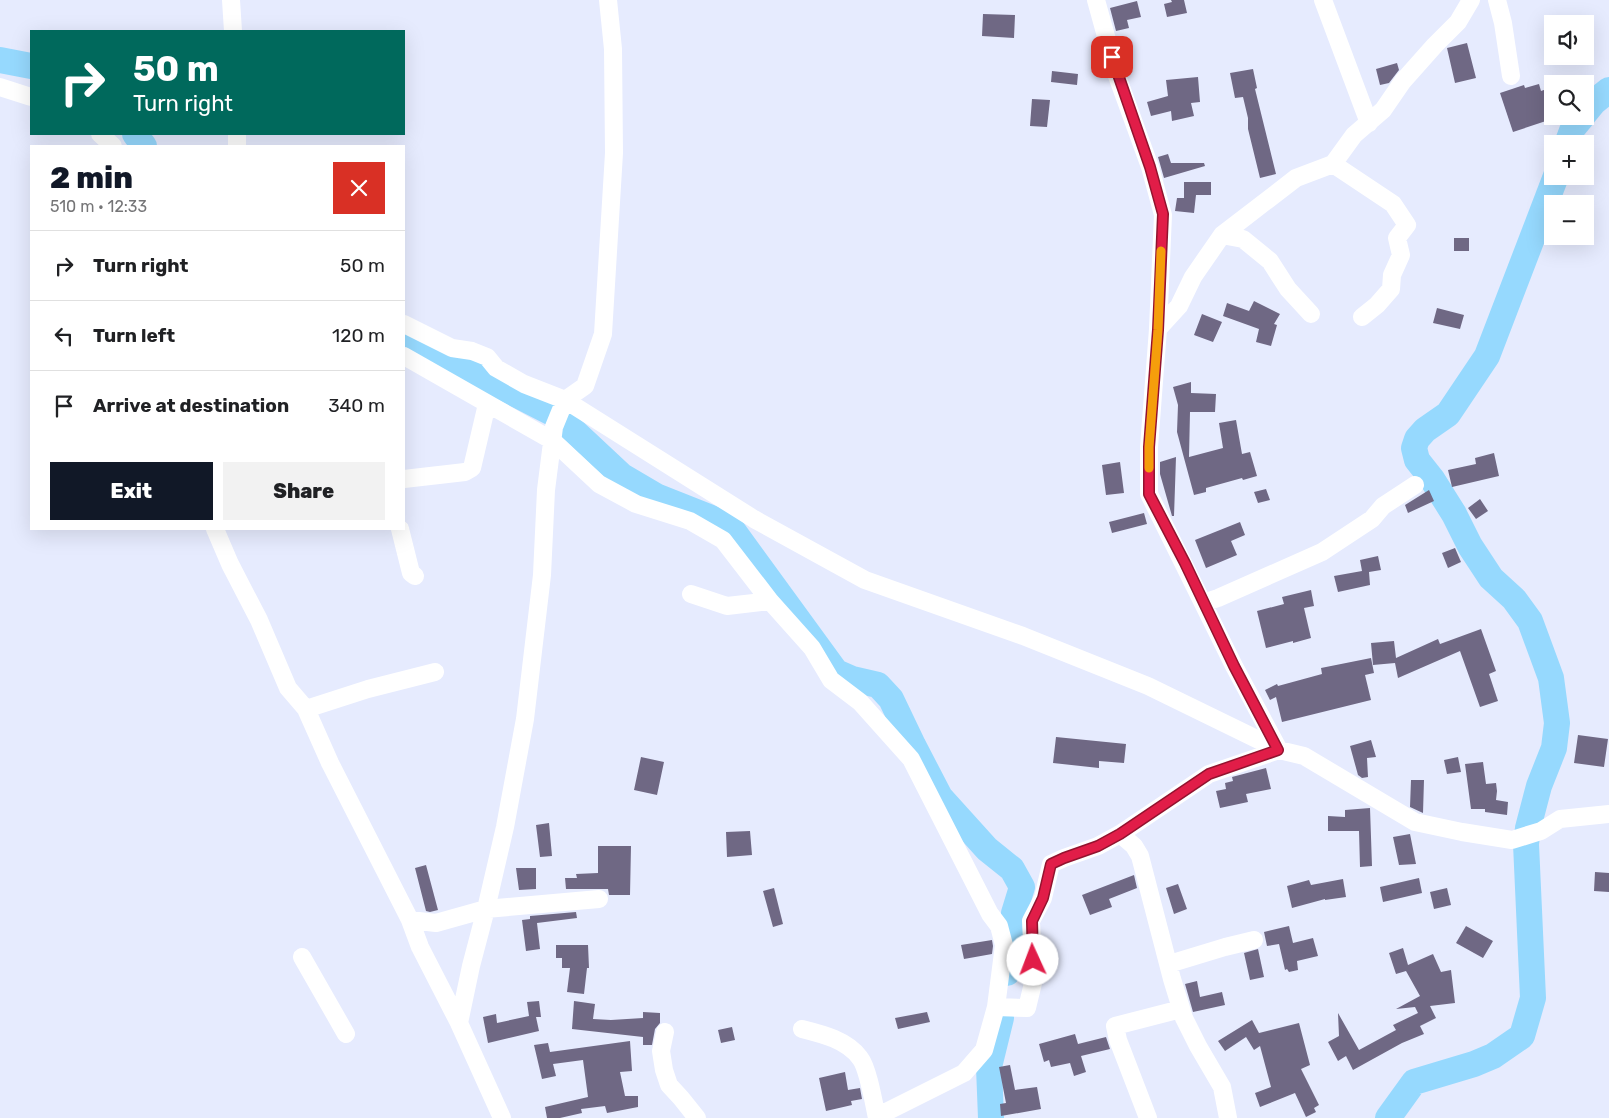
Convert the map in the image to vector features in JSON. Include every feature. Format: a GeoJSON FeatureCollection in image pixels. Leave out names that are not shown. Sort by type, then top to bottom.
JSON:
{"type":"FeatureCollection","features":[{"type":"Feature","properties":{"kind":"street"},"geometry":{"type":"LineString","coordinates":[[231,0],[232,30]]}},
{"type":"Feature","properties":{"kind":"street"},"geometry":{"type":"LineString","coordinates":[[458,1023],[470,966],[486,909],[505,827],[525,719],[542,575],[546,490],[554,427],[565,400],[585,386],[603,334],[614,154],[612,49],[608,0]]}},
{"type":"Feature","properties":{"kind":"street"},"geometry":{"type":"LineString","coordinates":[[1096,0],[1117,76],[1150,167],[1163,214],[1158,330],[1149,447],[1149,494],[1278,750]]}},
{"type":"Feature","properties":{"kind":"street"},"geometry":{"type":"LineString","coordinates":[[1323,0],[1369,122]]}},
{"type":"Feature","properties":{"kind":"street"},"geometry":{"type":"LineString","coordinates":[[1158,330],[1179,306],[1193,276],[1222,235],[1296,178],[1333,164],[1354,135],[1383,110],[1403,81],[1458,22],[1471,0]]}},
{"type":"Feature","properties":{"kind":"street"},"geometry":{"type":"LineString","coordinates":[[1497,0],[1503,23],[1511,76]]}},
{"type":"Feature","properties":{"kind":"street"},"geometry":{"type":"LineString","coordinates":[[0,87],[30,97]]}},
{"type":"Feature","properties":{"kind":"street"},"geometry":{"type":"LineString","coordinates":[[101,135],[112,145]]}},
{"type":"Feature","properties":{"kind":"street"},"geometry":{"type":"LineString","coordinates":[[1333,164],[1393,204],[1408,225],[1397,238],[1401,255],[1392,274],[1391,289],[1377,305],[1362,317]]}},
{"type":"Feature","properties":{"kind":"street"},"geometry":{"type":"LineString","coordinates":[[1222,235],[1243,239],[1270,261],[1288,290],[1311,314]]}},
{"type":"Feature","properties":{"kind":"street"},"geometry":{"type":"LineString","coordinates":[[405,324],[452,348],[472,350],[487,357],[496,368],[524,384],[565,400],[754,519],[866,580],[1023,636],[1148,686],[1278,750],[1304,756],[1415,822],[1512,840],[1541,831],[1560,819],[1609,814]]}},
{"type":"Feature","properties":{"kind":"street"},"geometry":{"type":"LineString","coordinates":[[405,357],[552,441],[599,484],[636,504],[690,521],[723,540],[770,601],[812,648],[831,680],[860,702],[911,759],[986,906],[999,926],[1004,945],[996,1007],[984,1050],[964,1073],[882,1114],[878,1118],[861,1058],[844,1043],[828,1036],[802,1029]]}},
{"type":"Feature","properties":{"kind":"street"},"geometry":{"type":"LineString","coordinates":[[405,479],[465,472],[472,468],[487,404]]}},
{"type":"Feature","properties":{"kind":"street"},"geometry":{"type":"LineString","coordinates":[[1203,602],[1218,598],[1322,552],[1372,519],[1383,506],[1415,485]]}},
{"type":"Feature","properties":{"kind":"street"},"geometry":{"type":"LineString","coordinates":[[215,530],[230,564],[259,620],[288,688],[306,709],[330,763],[410,920],[420,947],[502,1118]]}},
{"type":"Feature","properties":{"kind":"street"},"geometry":{"type":"LineString","coordinates":[[400,530],[410,573],[415,576]]}},
{"type":"Feature","properties":{"kind":"street"},"geometry":{"type":"LineString","coordinates":[[691,594],[727,606],[770,601]]}},
{"type":"Feature","properties":{"kind":"street"},"geometry":{"type":"LineString","coordinates":[[306,709],[368,689],[435,672]]}},
{"type":"Feature","properties":{"kind":"street"},"geometry":{"type":"LineString","coordinates":[[996,1007],[1027,1008],[1034,979],[1032,921],[1043,898],[1051,864],[1098,846],[1120,834],[1209,774],[1278,750]]}},
{"type":"Feature","properties":{"kind":"street"},"geometry":{"type":"LineString","coordinates":[[1120,834],[1134,846],[1140,856],[1184,1018],[1222,1086],[1228,1118]]}},
{"type":"Feature","properties":{"kind":"street"},"geometry":{"type":"LineString","coordinates":[[410,920],[436,924],[486,909],[599,899]]}},
{"type":"Feature","properties":{"kind":"street"},"geometry":{"type":"LineString","coordinates":[[1169,964],[1254,940]]}},
{"type":"Feature","properties":{"kind":"street"},"geometry":{"type":"LineString","coordinates":[[302,957],[346,1034]]}},
{"type":"Feature","properties":{"kind":"street"},"geometry":{"type":"LineString","coordinates":[[1148,1118],[1118,1040],[1115,1026],[1181,1009]]}},
{"type":"Feature","properties":{"kind":"street"},"geometry":{"type":"LineString","coordinates":[[666,1032],[661,1051],[669,1086],[696,1118]]}},
{"type":"Feature","properties":{"kind":"building"},"geometry":{"type":"Polygon","coordinates":[[[1171,0],[1184,0],[1187,13],[1167,17],[1164,4],[1172,2],[1171,0]]]}},
{"type":"Feature","properties":{"kind":"building"},"geometry":{"type":"Polygon","coordinates":[[[1137,1],[1141,17],[1127,20],[1129,28],[1116,31],[1110,8],[1137,1]]]}},
{"type":"Feature","properties":{"kind":"building"},"geometry":{"type":"Polygon","coordinates":[[[983,14],[1015,15],[1014,38],[982,36],[983,14]]]}},
{"type":"Feature","properties":{"kind":"building"},"geometry":{"type":"Polygon","coordinates":[[[1467,43],[1476,78],[1455,83],[1447,48],[1467,43]]]}},
{"type":"Feature","properties":{"kind":"building"},"geometry":{"type":"Polygon","coordinates":[[[1397,63],[1399,70],[1389,83],[1380,85],[1376,69],[1397,63]]]}},
{"type":"Feature","properties":{"kind":"building"},"geometry":{"type":"Polygon","coordinates":[[[1253,69],[1257,88],[1255,89],[1276,174],[1260,178],[1248,129],[1248,118],[1243,97],[1235,98],[1230,73],[1253,69]]]}},
{"type":"Feature","properties":{"kind":"building"},"geometry":{"type":"Polygon","coordinates":[[[1052,71],[1078,74],[1077,85],[1051,82],[1052,71]]]}},
{"type":"Feature","properties":{"kind":"building"},"geometry":{"type":"Polygon","coordinates":[[[1198,77],[1200,102],[1191,103],[1194,116],[1172,121],[1171,111],[1151,116],[1147,102],[1168,96],[1166,80],[1198,77]]]}},
{"type":"Feature","properties":{"kind":"building"},"geometry":{"type":"Polygon","coordinates":[[[1539,84],[1541,91],[1544,90],[1544,122],[1513,132],[1500,93],[1524,85],[1525,88],[1539,84]]]}},
{"type":"Feature","properties":{"kind":"building"},"geometry":{"type":"Polygon","coordinates":[[[1032,99],[1050,100],[1047,127],[1030,126],[1032,99]]]}},
{"type":"Feature","properties":{"kind":"building"},"geometry":{"type":"Polygon","coordinates":[[[1168,154],[1171,163],[1204,163],[1205,166],[1164,178],[1158,157],[1168,154]]]}},
{"type":"Feature","properties":{"kind":"building"},"geometry":{"type":"Polygon","coordinates":[[[1184,182],[1211,182],[1211,195],[1196,195],[1194,213],[1175,211],[1177,198],[1184,198],[1184,182]]]}},
{"type":"Feature","properties":{"kind":"building"},"geometry":{"type":"Polygon","coordinates":[[[1454,238],[1469,238],[1469,251],[1454,251],[1454,238]]]}},
{"type":"Feature","properties":{"kind":"building"},"geometry":{"type":"Polygon","coordinates":[[[1254,301],[1280,314],[1274,324],[1277,325],[1271,346],[1256,342],[1259,329],[1223,316],[1227,303],[1249,311],[1254,301]]]}},
{"type":"Feature","properties":{"kind":"building"},"geometry":{"type":"Polygon","coordinates":[[[1437,308],[1464,315],[1460,329],[1433,323],[1437,308]]]}},
{"type":"Feature","properties":{"kind":"building"},"geometry":{"type":"Polygon","coordinates":[[[1202,314],[1222,322],[1213,342],[1194,335],[1202,314]]]}},
{"type":"Feature","properties":{"kind":"building"},"geometry":{"type":"Polygon","coordinates":[[[1191,382],[1191,393],[1216,394],[1215,412],[1190,412],[1189,457],[1223,448],[1219,423],[1236,420],[1242,454],[1250,452],[1257,476],[1206,488],[1206,492],[1194,495],[1177,432],[1178,405],[1173,387],[1191,382]]]}},
{"type":"Feature","properties":{"kind":"building"},"geometry":{"type":"Polygon","coordinates":[[[1494,453],[1499,476],[1452,487],[1448,470],[1476,464],[1475,458],[1494,453]]]}},
{"type":"Feature","properties":{"kind":"building"},"geometry":{"type":"Polygon","coordinates":[[[1176,457],[1174,516],[1172,516],[1160,474],[1160,462],[1176,457]]]}},
{"type":"Feature","properties":{"kind":"building"},"geometry":{"type":"Polygon","coordinates":[[[1120,462],[1124,493],[1106,495],[1102,465],[1120,462]]]}},
{"type":"Feature","properties":{"kind":"building"},"geometry":{"type":"Polygon","coordinates":[[[1266,489],[1270,500],[1258,503],[1254,492],[1266,489]]]}},
{"type":"Feature","properties":{"kind":"building"},"geometry":{"type":"Polygon","coordinates":[[[1429,490],[1434,501],[1408,513],[1405,505],[1429,490]]]}},
{"type":"Feature","properties":{"kind":"building"},"geometry":{"type":"Polygon","coordinates":[[[1480,499],[1488,511],[1476,519],[1468,508],[1480,499]]]}},
{"type":"Feature","properties":{"kind":"building"},"geometry":{"type":"Polygon","coordinates":[[[1144,513],[1147,524],[1112,533],[1109,522],[1144,513]]]}},
{"type":"Feature","properties":{"kind":"building"},"geometry":{"type":"Polygon","coordinates":[[[1240,522],[1245,535],[1231,541],[1237,555],[1206,568],[1195,540],[1240,522]]]}},
{"type":"Feature","properties":{"kind":"building"},"geometry":{"type":"Polygon","coordinates":[[[1455,548],[1461,562],[1448,568],[1442,553],[1455,548]]]}},
{"type":"Feature","properties":{"kind":"building"},"geometry":{"type":"Polygon","coordinates":[[[1378,556],[1381,570],[1369,572],[1370,585],[1338,592],[1334,576],[1362,571],[1360,560],[1378,556]]]}},
{"type":"Feature","properties":{"kind":"building"},"geometry":{"type":"Polygon","coordinates":[[[1311,590],[1314,606],[1304,608],[1311,638],[1266,648],[1257,611],[1284,604],[1282,597],[1311,590]]]}},
{"type":"Feature","properties":{"kind":"building"},"geometry":{"type":"Polygon","coordinates":[[[1481,629],[1496,671],[1489,674],[1498,701],[1480,707],[1460,651],[1398,678],[1395,663],[1373,665],[1371,643],[1394,641],[1396,658],[1438,639],[1440,644],[1481,629]]]}},
{"type":"Feature","properties":{"kind":"building"},"geometry":{"type":"Polygon","coordinates":[[[1371,658],[1374,673],[1365,675],[1371,700],[1282,722],[1276,697],[1270,700],[1265,690],[1277,684],[1278,686],[1322,674],[1321,668],[1371,658]]]}},
{"type":"Feature","properties":{"kind":"building"},"geometry":{"type":"Polygon","coordinates":[[[1578,735],[1608,739],[1604,767],[1574,763],[1578,735]]]}},
{"type":"Feature","properties":{"kind":"building"},"geometry":{"type":"Polygon","coordinates":[[[1056,737],[1126,744],[1124,763],[1099,761],[1099,768],[1053,763],[1056,737]]]}},
{"type":"Feature","properties":{"kind":"building"},"geometry":{"type":"Polygon","coordinates":[[[1371,740],[1376,757],[1367,758],[1368,777],[1362,778],[1358,775],[1350,746],[1371,740]]]}},
{"type":"Feature","properties":{"kind":"building"},"geometry":{"type":"Polygon","coordinates":[[[641,757],[664,762],[657,795],[634,790],[641,757]]]}},
{"type":"Feature","properties":{"kind":"building"},"geometry":{"type":"Polygon","coordinates":[[[1458,757],[1461,772],[1447,774],[1444,760],[1458,757]]]}},
{"type":"Feature","properties":{"kind":"building"},"geometry":{"type":"Polygon","coordinates":[[[1483,762],[1486,784],[1496,783],[1496,800],[1508,802],[1507,815],[1485,812],[1485,809],[1471,809],[1465,764],[1483,762]]]}},
{"type":"Feature","properties":{"kind":"building"},"geometry":{"type":"Polygon","coordinates":[[[1266,768],[1271,789],[1246,794],[1248,802],[1220,808],[1216,791],[1226,789],[1225,783],[1233,781],[1232,777],[1266,768]]]}},
{"type":"Feature","properties":{"kind":"building"},"geometry":{"type":"Polygon","coordinates":[[[1411,780],[1424,780],[1423,813],[1410,807],[1411,780]]]}},
{"type":"Feature","properties":{"kind":"building"},"geometry":{"type":"Polygon","coordinates":[[[1370,808],[1372,866],[1360,867],[1359,831],[1328,831],[1328,816],[1345,817],[1345,810],[1370,808]]]}},
{"type":"Feature","properties":{"kind":"building"},"geometry":{"type":"Polygon","coordinates":[[[549,823],[552,856],[540,857],[536,825],[549,823]]]}},
{"type":"Feature","properties":{"kind":"building"},"geometry":{"type":"Polygon","coordinates":[[[750,831],[752,855],[727,857],[726,832],[750,831]]]}},
{"type":"Feature","properties":{"kind":"building"},"geometry":{"type":"Polygon","coordinates":[[[1410,834],[1416,864],[1399,865],[1393,837],[1410,834]]]}},
{"type":"Feature","properties":{"kind":"building"},"geometry":{"type":"Polygon","coordinates":[[[598,846],[631,846],[630,895],[609,895],[608,889],[566,889],[565,878],[577,878],[576,874],[598,873],[598,846]]]}},
{"type":"Feature","properties":{"kind":"building"},"geometry":{"type":"Polygon","coordinates":[[[426,865],[438,910],[430,912],[426,911],[415,868],[426,865]]]}},
{"type":"Feature","properties":{"kind":"building"},"geometry":{"type":"Polygon","coordinates":[[[516,868],[536,868],[536,889],[519,890],[516,868]]]}},
{"type":"Feature","properties":{"kind":"building"},"geometry":{"type":"Polygon","coordinates":[[[1595,872],[1609,873],[1609,892],[1594,891],[1595,872]]]}},
{"type":"Feature","properties":{"kind":"building"},"geometry":{"type":"Polygon","coordinates":[[[1134,875],[1137,888],[1109,899],[1112,907],[1090,915],[1082,895],[1134,875]]]}},
{"type":"Feature","properties":{"kind":"building"},"geometry":{"type":"Polygon","coordinates":[[[1419,878],[1422,893],[1383,902],[1380,887],[1419,878]]]}},
{"type":"Feature","properties":{"kind":"building"},"geometry":{"type":"Polygon","coordinates":[[[1343,879],[1346,897],[1325,899],[1292,908],[1287,886],[1309,880],[1311,885],[1343,879]]]}},
{"type":"Feature","properties":{"kind":"building"},"geometry":{"type":"Polygon","coordinates":[[[1178,884],[1187,909],[1174,914],[1166,888],[1178,884]]]}},
{"type":"Feature","properties":{"kind":"building"},"geometry":{"type":"Polygon","coordinates":[[[774,888],[783,924],[773,927],[763,891],[774,888]]]}},
{"type":"Feature","properties":{"kind":"building"},"geometry":{"type":"Polygon","coordinates":[[[1447,888],[1451,905],[1434,909],[1430,892],[1447,888]]]}},
{"type":"Feature","properties":{"kind":"building"},"geometry":{"type":"Polygon","coordinates":[[[576,912],[577,918],[537,923],[540,949],[526,951],[522,920],[530,919],[530,916],[576,912]]]}},
{"type":"Feature","properties":{"kind":"building"},"geometry":{"type":"Polygon","coordinates":[[[1289,926],[1293,943],[1313,938],[1318,956],[1297,961],[1298,970],[1289,972],[1287,969],[1285,970],[1279,944],[1267,946],[1264,932],[1289,926]]]}},
{"type":"Feature","properties":{"kind":"building"},"geometry":{"type":"Polygon","coordinates":[[[1466,926],[1493,941],[1483,958],[1456,943],[1466,926]]]}},
{"type":"Feature","properties":{"kind":"building"},"geometry":{"type":"Polygon","coordinates":[[[992,940],[992,954],[964,959],[961,945],[992,940]]]}},
{"type":"Feature","properties":{"kind":"building"},"geometry":{"type":"Polygon","coordinates":[[[556,945],[588,945],[589,968],[587,968],[584,994],[567,992],[570,968],[562,968],[562,958],[556,958],[556,945]]]}},
{"type":"Feature","properties":{"kind":"building"},"geometry":{"type":"Polygon","coordinates":[[[1403,948],[1408,965],[1433,954],[1441,972],[1451,970],[1455,1003],[1430,1006],[1436,1018],[1420,1026],[1424,1034],[1402,1043],[1353,1070],[1346,1056],[1338,1061],[1328,1042],[1339,1036],[1338,1013],[1359,1050],[1396,1030],[1393,1025],[1418,1013],[1415,1007],[1396,1009],[1420,996],[1406,971],[1396,974],[1389,953],[1403,948]]]}},
{"type":"Feature","properties":{"kind":"building"},"geometry":{"type":"Polygon","coordinates":[[[1258,949],[1264,977],[1250,980],[1244,953],[1258,949]]]}},
{"type":"Feature","properties":{"kind":"building"},"geometry":{"type":"Polygon","coordinates":[[[1197,981],[1200,997],[1222,992],[1225,1005],[1193,1012],[1185,984],[1197,981]]]}},
{"type":"Feature","properties":{"kind":"building"},"geometry":{"type":"Polygon","coordinates":[[[539,1001],[541,1017],[536,1017],[539,1031],[488,1043],[483,1017],[496,1014],[497,1023],[529,1016],[527,1002],[539,1001]]]}},
{"type":"Feature","properties":{"kind":"building"},"geometry":{"type":"Polygon","coordinates":[[[574,1001],[595,1004],[593,1019],[643,1018],[643,1012],[660,1013],[660,1023],[655,1029],[652,1045],[643,1045],[643,1037],[572,1029],[574,1001]]]}},
{"type":"Feature","properties":{"kind":"building"},"geometry":{"type":"Polygon","coordinates":[[[927,1012],[930,1022],[898,1029],[895,1018],[927,1012]]]}},
{"type":"Feature","properties":{"kind":"building"},"geometry":{"type":"Polygon","coordinates":[[[1252,1020],[1259,1033],[1299,1023],[1310,1065],[1301,1069],[1319,1105],[1314,1108],[1316,1112],[1306,1117],[1295,1093],[1260,1107],[1255,1093],[1271,1087],[1260,1046],[1254,1050],[1246,1037],[1225,1051],[1218,1041],[1252,1020]]]}},
{"type":"Feature","properties":{"kind":"building"},"geometry":{"type":"Polygon","coordinates":[[[732,1027],[735,1040],[721,1043],[718,1030],[732,1027]]]}},
{"type":"Feature","properties":{"kind":"building"},"geometry":{"type":"Polygon","coordinates":[[[1075,1034],[1078,1044],[1106,1037],[1110,1049],[1081,1056],[1086,1072],[1074,1076],[1070,1063],[1051,1067],[1049,1060],[1044,1062],[1039,1044],[1075,1034]]]}},
{"type":"Feature","properties":{"kind":"building"},"geometry":{"type":"Polygon","coordinates":[[[630,1041],[632,1071],[620,1072],[625,1096],[638,1096],[638,1107],[607,1113],[605,1106],[581,1109],[582,1113],[560,1118],[547,1118],[545,1107],[588,1097],[583,1060],[553,1064],[556,1076],[542,1079],[534,1045],[548,1043],[550,1052],[630,1041]]]}},
{"type":"Feature","properties":{"kind":"building"},"geometry":{"type":"Polygon","coordinates":[[[1010,1065],[1015,1090],[1037,1087],[1041,1109],[1001,1116],[1000,1104],[1006,1103],[999,1067],[1010,1065]]]}},
{"type":"Feature","properties":{"kind":"building"},"geometry":{"type":"Polygon","coordinates":[[[845,1072],[848,1090],[860,1088],[862,1099],[851,1101],[852,1105],[826,1111],[819,1078],[845,1072]]]}},
{"type":"Feature","properties":{"kind":"waterway"},"geometry":{"type":"LineString","coordinates":[[0,60],[30,66]]}},
{"type":"Feature","properties":{"kind":"waterway"},"geometry":{"type":"LineString","coordinates":[[1594,102],[1609,90]]}},
{"type":"Feature","properties":{"kind":"waterway"},"geometry":{"type":"LineString","coordinates":[[1570,135],[1576,125]]}},
{"type":"Feature","properties":{"kind":"waterway"},"geometry":{"type":"LineString","coordinates":[[136,135],[143,145]]}},
{"type":"Feature","properties":{"kind":"waterway"},"geometry":{"type":"LineString","coordinates":[[1388,1118],[1414,1082],[1474,1064],[1493,1056],[1522,1036],[1533,998],[1526,844],[1528,828],[1539,786],[1554,748],[1557,723],[1551,678],[1530,621],[1514,599],[1491,578],[1470,546],[1454,514],[1432,479],[1417,460],[1414,448],[1417,439],[1425,430],[1448,414],[1487,356],[1553,185]]}},
{"type":"Feature","properties":{"kind":"waterway"},"geometry":{"type":"LineString","coordinates":[[405,338],[552,413]]}},
{"type":"Feature","properties":{"kind":"waterway"},"geometry":{"type":"LineString","coordinates":[[561,419],[622,476],[656,496],[729,525],[836,672],[852,679],[878,685],[891,699],[940,797],[987,849],[1012,869],[1022,887],[1014,913],[1007,973]]}},
{"type":"Feature","properties":{"kind":"waterway"},"geometry":{"type":"LineString","coordinates":[[991,1118],[989,1067],[1001,1018]]}},
{"type":"Feature","properties":{"kind":"slow traffic"},"geometry":{"type":"LineString","coordinates":[[1149,468],[1161,251]]}},
{"type":"Feature","properties":{"kind":"route"},"geometry":{"type":"LineString","coordinates":[[1033,960],[1032,921],[1043,898],[1051,864],[1098,846],[1120,834],[1209,774],[1278,750],[1149,494],[1149,447],[1158,330],[1163,214],[1150,167],[1112,57]]}}]}
